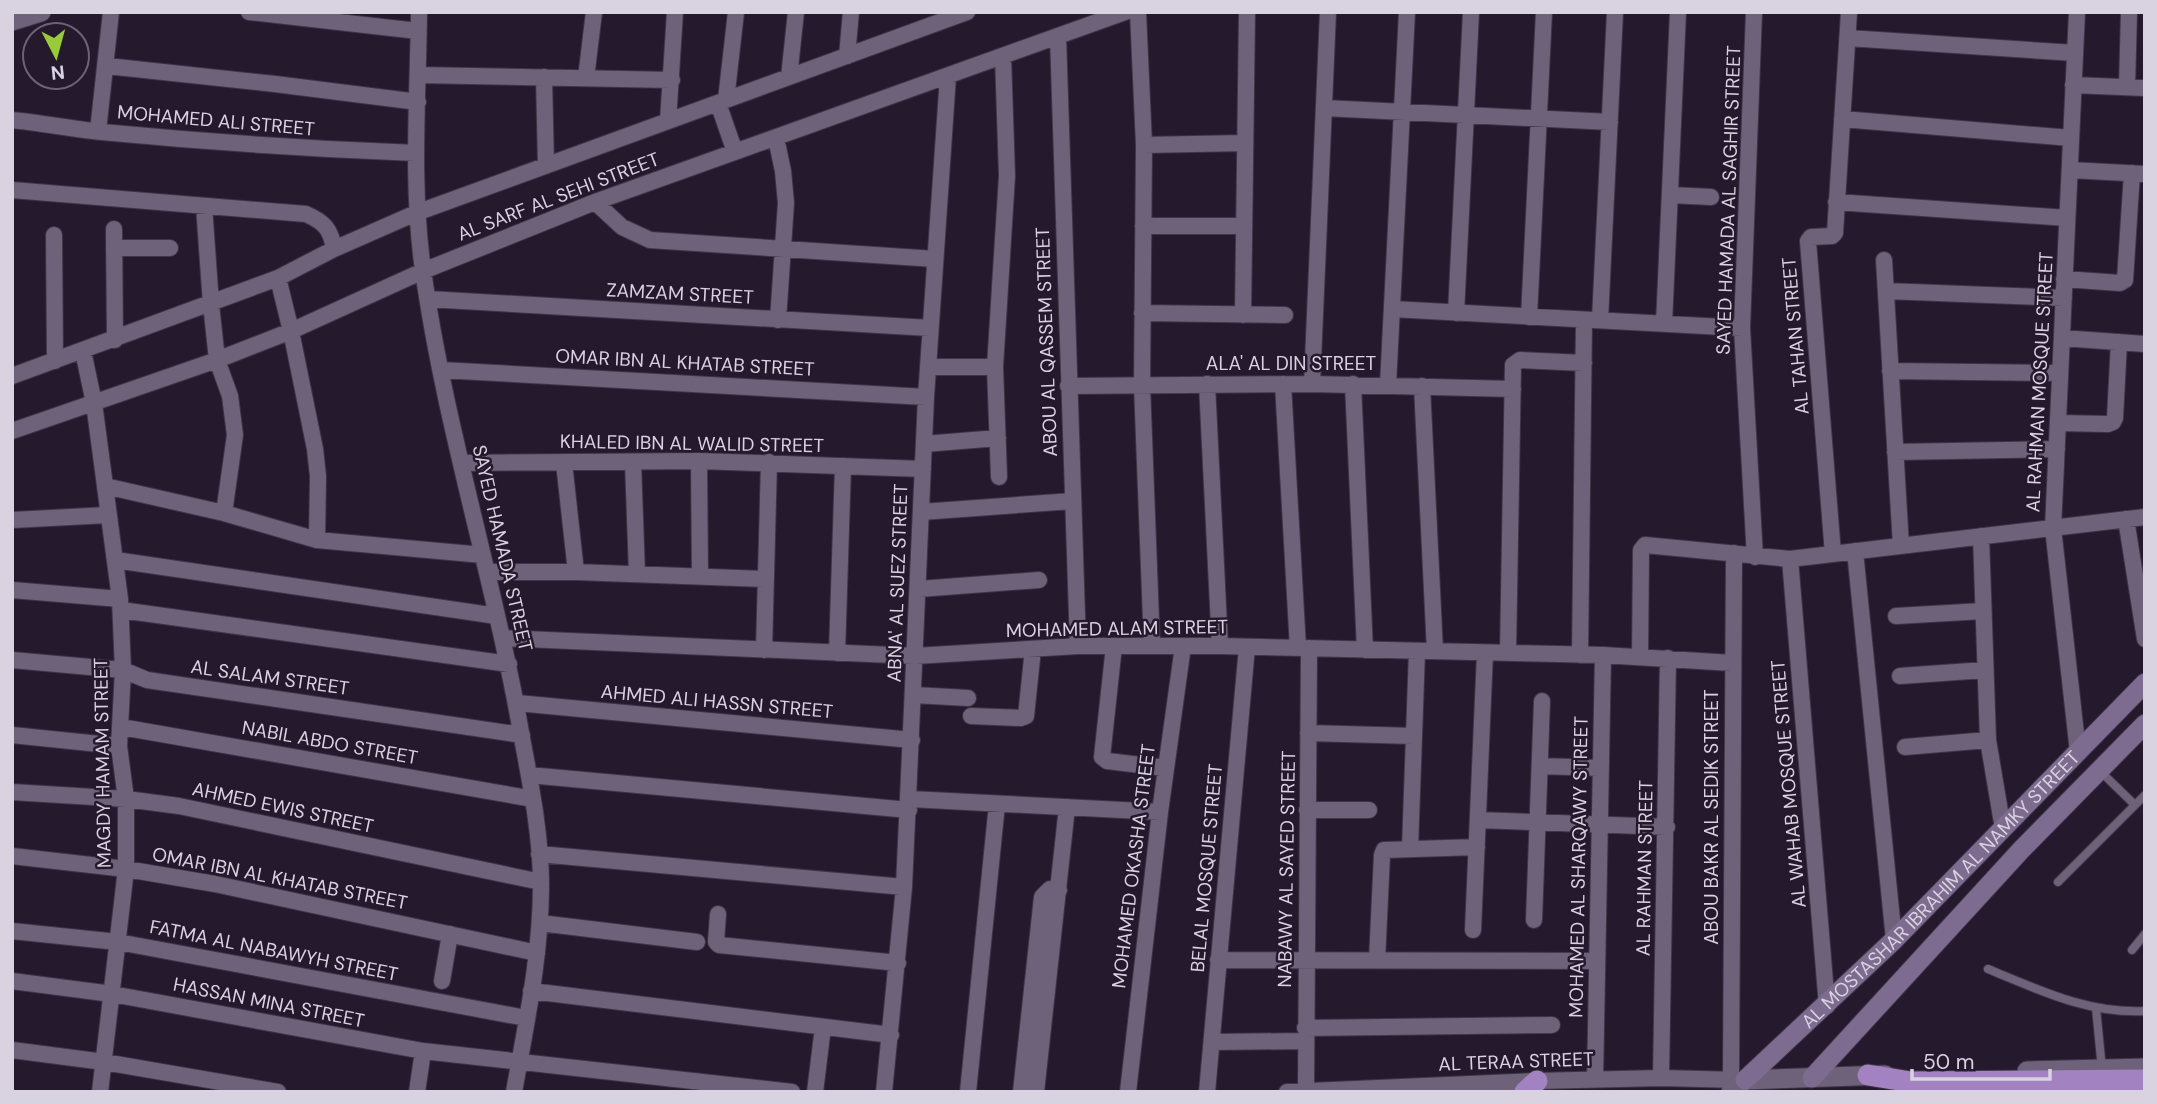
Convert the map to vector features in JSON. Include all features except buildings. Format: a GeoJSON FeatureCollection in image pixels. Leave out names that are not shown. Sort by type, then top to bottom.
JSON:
{"type":"FeatureCollection","features":[{"type":"Feature","properties":{"kind":"highway"},"geometry":{"type":"LineString","coordinates":[[1868,1075],[1911,1082],[2145,1080]]}},
{"type":"Feature","properties":{"kind":"main road","name":"AL MOSTASHAR IBRAHIM AL NAMKY STREET"},"geometry":{"type":"LineString","coordinates":[[1736,1084],[1827,1006],[2145,683]]}},
{"type":"Feature","properties":{"kind":"main road","name":"AL MOSTASHAR IBRAHIM AL NAMKY STREET"},"geometry":{"type":"LineString","coordinates":[[1812,1078],[2022,849],[2145,724]]}},
{"type":"Feature","properties":{"kind":"main road"},"geometry":{"type":"LineString","coordinates":[[2003,829],[2022,849]]}},
{"type":"Feature","properties":{"kind":"street"},"geometry":{"type":"LineString","coordinates":[[12,20],[41,12]]}},
{"type":"Feature","properties":{"kind":"street"},"geometry":{"type":"LineString","coordinates":[[98,131],[111,12]]}},
{"type":"Feature","properties":{"kind":"street"},"geometry":{"type":"LineString","coordinates":[[249,12],[418,30]]}},
{"type":"Feature","properties":{"kind":"street","name":"SAYED HAMADA STREET"},"geometry":{"type":"LineString","coordinates":[[419,12],[416,213],[423,271],[461,463],[517,703],[539,854],[541,883],[537,953],[513,1092]]}},
{"type":"Feature","properties":{"kind":"street"},"geometry":{"type":"LineString","coordinates":[[586,78],[594,12]]}},
{"type":"Feature","properties":{"kind":"street"},"geometry":{"type":"LineString","coordinates":[[668,121],[675,12]]}},
{"type":"Feature","properties":{"kind":"street"},"geometry":{"type":"LineString","coordinates":[[735,152],[722,101],[736,12]]}},
{"type":"Feature","properties":{"kind":"street"},"geometry":{"type":"LineString","coordinates":[[789,77],[796,12]]}},
{"type":"Feature","properties":{"kind":"street"},"geometry":{"type":"LineString","coordinates":[[847,56],[851,12]]}},
{"type":"Feature","properties":{"kind":"street","name":"AL SARF AL SEHI STREET"},"geometry":{"type":"LineString","coordinates":[[15,374],[115,340],[278,278],[334,249],[416,213],[967,12]]}},
{"type":"Feature","properties":{"kind":"street","name":"AL SARF AL SEHI STREET"},"geometry":{"type":"LineString","coordinates":[[12,431],[218,360],[291,331],[423,271],[595,202],[1125,12]]}},
{"type":"Feature","properties":{"kind":"street"},"geometry":{"type":"LineString","coordinates":[[1138,12],[1144,145],[1142,385],[1152,646]]}},
{"type":"Feature","properties":{"kind":"street"},"geometry":{"type":"LineString","coordinates":[[1243,315],[1247,12]]}},
{"type":"Feature","properties":{"kind":"street"},"geometry":{"type":"LineString","coordinates":[[1312,384],[1328,12]]}},
{"type":"Feature","properties":{"kind":"street"},"geometry":{"type":"LineString","coordinates":[[1388,384],[1407,12]]}},
{"type":"Feature","properties":{"kind":"street"},"geometry":{"type":"LineString","coordinates":[[1456,313],[1471,12]]}},
{"type":"Feature","properties":{"kind":"street"},"geometry":{"type":"LineString","coordinates":[[1529,317],[1544,12]]}},
{"type":"Feature","properties":{"kind":"street"},"geometry":{"type":"LineString","coordinates":[[1580,655],[1584,363],[1592,320],[1609,122],[1615,12]]}},
{"type":"Feature","properties":{"kind":"street"},"geometry":{"type":"LineString","coordinates":[[1664,324],[1678,12]]}},
{"type":"Feature","properties":{"kind":"street","name":"SAYED HAMADA AL SAGHIR STREET"},"geometry":{"type":"LineString","coordinates":[[1755,12],[1742,328],[1755,556]]}},
{"type":"Feature","properties":{"kind":"street","name":"AL TAHAN STREET"},"geometry":{"type":"LineString","coordinates":[[1833,554],[1808,241],[1811,237],[1833,235],[1849,12]]}},
{"type":"Feature","properties":{"kind":"street","name":"AL RAHMAN MOSQUE STREET"},"geometry":{"type":"LineString","coordinates":[[2077,12],[2053,528],[2078,752]]}},
{"type":"Feature","properties":{"kind":"street"},"geometry":{"type":"LineString","coordinates":[[2127,87],[2129,12]]}},
{"type":"Feature","properties":{"kind":"street","name":"ABOU AL QASSEM STREET"},"geometry":{"type":"LineString","coordinates":[[1058,36],[1078,646]]}},
{"type":"Feature","properties":{"kind":"street"},"geometry":{"type":"LineString","coordinates":[[1847,38],[2075,54]]}},
{"type":"Feature","properties":{"kind":"street"},"geometry":{"type":"LineString","coordinates":[[999,477],[995,367],[1007,176],[1003,56]]}},
{"type":"Feature","properties":{"kind":"street"},"geometry":{"type":"LineString","coordinates":[[107,66],[418,103]]}},
{"type":"Feature","properties":{"kind":"street"},"geometry":{"type":"LineString","coordinates":[[418,75],[671,80]]}},
{"type":"Feature","properties":{"kind":"street","name":"ABNA' AL SUEZ STREET"},"geometry":{"type":"LineString","coordinates":[[884,1092],[904,887],[926,397],[948,76]]}},
{"type":"Feature","properties":{"kind":"street"},"geometry":{"type":"LineString","coordinates":[[544,77],[546,166]]}},
{"type":"Feature","properties":{"kind":"street"},"geometry":{"type":"LineString","coordinates":[[2073,85],[2145,88]]}},
{"type":"Feature","properties":{"kind":"street"},"geometry":{"type":"LineString","coordinates":[[1324,108],[1609,122]]}},
{"type":"Feature","properties":{"kind":"street"},"geometry":{"type":"LineString","coordinates":[[1842,119],[2071,138]]}},
{"type":"Feature","properties":{"kind":"street","name":"MOHAMED ALI STREET"},"geometry":{"type":"LineString","coordinates":[[12,120],[98,131],[314,149],[416,153]]}},
{"type":"Feature","properties":{"kind":"street"},"geometry":{"type":"LineString","coordinates":[[776,138],[785,187],[778,320]]}},
{"type":"Feature","properties":{"kind":"street"},"geometry":{"type":"LineString","coordinates":[[1144,145],[1245,144]]}},
{"type":"Feature","properties":{"kind":"street"},"geometry":{"type":"LineString","coordinates":[[2064,279],[2118,283],[2125,280],[2138,173],[2070,170]]}},
{"type":"Feature","properties":{"kind":"street"},"geometry":{"type":"LineString","coordinates":[[12,190],[306,214],[320,220],[330,230],[334,249]]}},
{"type":"Feature","properties":{"kind":"street"},"geometry":{"type":"LineString","coordinates":[[1670,195],[1712,197]]}},
{"type":"Feature","properties":{"kind":"street"},"geometry":{"type":"LineString","coordinates":[[595,202],[622,227],[650,240],[934,259]]}},
{"type":"Feature","properties":{"kind":"street"},"geometry":{"type":"LineString","coordinates":[[1836,202],[2067,218]]}},
{"type":"Feature","properties":{"kind":"street"},"geometry":{"type":"LineString","coordinates":[[204,206],[218,360],[230,397],[235,435],[224,513]]}},
{"type":"Feature","properties":{"kind":"street"},"geometry":{"type":"LineString","coordinates":[[1143,226],[1244,226]]}},
{"type":"Feature","properties":{"kind":"street"},"geometry":{"type":"LineString","coordinates":[[114,229],[115,340]]}},
{"type":"Feature","properties":{"kind":"street"},"geometry":{"type":"LineString","coordinates":[[54,235],[55,361]]}},
{"type":"Feature","properties":{"kind":"street"},"geometry":{"type":"LineString","coordinates":[[114,248],[170,248]]}},
{"type":"Feature","properties":{"kind":"street"},"geometry":{"type":"LineString","coordinates":[[1884,260],[1901,545]]}},
{"type":"Feature","properties":{"kind":"street"},"geometry":{"type":"LineString","coordinates":[[278,278],[315,449],[318,476],[317,540]]}},
{"type":"Feature","properties":{"kind":"street"},"geometry":{"type":"LineString","coordinates":[[1886,291],[2064,299]]}},
{"type":"Feature","properties":{"kind":"street","name":"ZAMZAM STREET"},"geometry":{"type":"LineString","coordinates":[[428,299],[930,328]]}},
{"type":"Feature","properties":{"kind":"street"},"geometry":{"type":"LineString","coordinates":[[1392,309],[1742,328]]}},
{"type":"Feature","properties":{"kind":"street"},"geometry":{"type":"LineString","coordinates":[[1142,313],[1285,315]]}},
{"type":"Feature","properties":{"kind":"street"},"geometry":{"type":"LineString","coordinates":[[2062,338],[2145,344]]}},
{"type":"Feature","properties":{"kind":"street"},"geometry":{"type":"LineString","coordinates":[[2058,423],[2113,422],[2119,342]]}},
{"type":"Feature","properties":{"kind":"street","name":"MAGDY HAMAM STREET"},"geometry":{"type":"LineString","coordinates":[[83,351],[94,403],[120,604],[123,670],[119,746],[126,799],[126,869],[100,1092]]}},
{"type":"Feature","properties":{"kind":"street"},"geometry":{"type":"LineString","coordinates":[[1508,653],[1513,365],[1518,360],[1584,363]]}},
{"type":"Feature","properties":{"kind":"street"},"geometry":{"type":"LineString","coordinates":[[928,367],[995,367]]}},
{"type":"Feature","properties":{"kind":"street","name":"OMAR IBN AL KHATAB STREET"},"geometry":{"type":"LineString","coordinates":[[441,370],[926,397]]}},
{"type":"Feature","properties":{"kind":"street"},"geometry":{"type":"LineString","coordinates":[[1890,371],[2060,373]]}},
{"type":"Feature","properties":{"kind":"street"},"geometry":{"type":"LineString","coordinates":[[1207,384],[1220,646]]}},
{"type":"Feature","properties":{"kind":"street","name":"NABAWY AL SAYED STREET"},"geometry":{"type":"LineString","coordinates":[[1283,384],[1308,733],[1306,1090]]}},
{"type":"Feature","properties":{"kind":"street"},"geometry":{"type":"LineString","coordinates":[[1353,384],[1365,650]]}},
{"type":"Feature","properties":{"kind":"street","name":"ALA' AL DIN STREET"},"geometry":{"type":"LineString","coordinates":[[1068,386],[1388,384],[1513,389]]}},
{"type":"Feature","properties":{"kind":"street"},"geometry":{"type":"LineString","coordinates":[[1422,386],[1435,651]]}},
{"type":"Feature","properties":{"kind":"street"},"geometry":{"type":"LineString","coordinates":[[924,444],[998,438]]}},
{"type":"Feature","properties":{"kind":"street"},"geometry":{"type":"LineString","coordinates":[[1895,452],[2057,449]]}},
{"type":"Feature","properties":{"kind":"street"},"geometry":{"type":"LineString","coordinates":[[699,461],[700,576]]}},
{"type":"Feature","properties":{"kind":"street","name":"KHALED IBN AL WALID STREET"},"geometry":{"type":"LineString","coordinates":[[461,463],[699,461],[923,469]]}},
{"type":"Feature","properties":{"kind":"street"},"geometry":{"type":"LineString","coordinates":[[633,462],[637,575]]}},
{"type":"Feature","properties":{"kind":"street"},"geometry":{"type":"LineString","coordinates":[[564,463],[576,572]]}},
{"type":"Feature","properties":{"kind":"street"},"geometry":{"type":"LineString","coordinates":[[764,650],[769,463]]}},
{"type":"Feature","properties":{"kind":"street"},"geometry":{"type":"LineString","coordinates":[[837,653],[843,466]]}},
{"type":"Feature","properties":{"kind":"street"},"geometry":{"type":"LineString","coordinates":[[104,486],[224,513],[317,540],[483,555]]}},
{"type":"Feature","properties":{"kind":"street"},"geometry":{"type":"LineString","coordinates":[[921,512],[1072,501]]}},
{"type":"Feature","properties":{"kind":"street"},"geometry":{"type":"LineString","coordinates":[[12,520],[108,515]]}},
{"type":"Feature","properties":{"kind":"street"},"geometry":{"type":"LineString","coordinates":[[1640,657],[1643,546],[1790,559],[2145,517]]}},
{"type":"Feature","properties":{"kind":"street"},"geometry":{"type":"LineString","coordinates":[[2126,519],[2145,639]]}},
{"type":"Feature","properties":{"kind":"street"},"geometry":{"type":"LineString","coordinates":[[1981,536],[1988,740],[2003,829]]}},
{"type":"Feature","properties":{"kind":"street"},"geometry":{"type":"LineString","coordinates":[[1856,551],[1894,940]]}},
{"type":"Feature","properties":{"kind":"street","name":"ABOU BAKR AL SEDIK STREET"},"geometry":{"type":"LineString","coordinates":[[1734,553],[1732,663],[1736,1084]]}},
{"type":"Feature","properties":{"kind":"street"},"geometry":{"type":"LineString","coordinates":[[115,559],[497,616]]}},
{"type":"Feature","properties":{"kind":"street","name":"AL WAHAB MOSQUE STREET"},"geometry":{"type":"LineString","coordinates":[[1790,559],[1827,1006]]}},
{"type":"Feature","properties":{"kind":"street"},"geometry":{"type":"LineString","coordinates":[[487,572],[576,572],[766,579]]}},
{"type":"Feature","properties":{"kind":"street"},"geometry":{"type":"LineString","coordinates":[[919,589],[1039,580]]}},
{"type":"Feature","properties":{"kind":"street"},"geometry":{"type":"LineString","coordinates":[[12,590],[509,664]]}},
{"type":"Feature","properties":{"kind":"street"},"geometry":{"type":"LineString","coordinates":[[1896,616],[1983,611]]}},
{"type":"Feature","properties":{"kind":"street","name":"MOHAMED ALAM STREET"},"geometry":{"type":"LineString","coordinates":[[503,638],[915,656],[1078,646],[1220,646],[1603,655],[1732,663]]}},
{"type":"Feature","properties":{"kind":"street"},"geometry":{"type":"LineString","coordinates":[[1114,646],[1102,757],[1107,761],[1166,768]]}},
{"type":"Feature","properties":{"kind":"street","name":"MOHAMED OKASHA STREET"},"geometry":{"type":"LineString","coordinates":[[1128,1092],[1160,812],[1183,646]]}},
{"type":"Feature","properties":{"kind":"street","name":"BELAL MOSQUE STREET"},"geometry":{"type":"LineString","coordinates":[[1207,1092],[1247,647]]}},
{"type":"Feature","properties":{"kind":"street"},"geometry":{"type":"LineString","coordinates":[[971,716],[1026,716],[1033,649]]}},
{"type":"Feature","properties":{"kind":"street"},"geometry":{"type":"LineString","coordinates":[[1410,849],[1417,651]]}},
{"type":"Feature","properties":{"kind":"street"},"geometry":{"type":"LineString","coordinates":[[1473,930],[1485,653]]}},
{"type":"Feature","properties":{"kind":"street","name":"MOHAMED AL SHARQAWY STREET"},"geometry":{"type":"LineString","coordinates":[[1595,1080],[1603,655]]}},
{"type":"Feature","properties":{"kind":"street","name":"AL RAHMAN STREET"},"geometry":{"type":"LineString","coordinates":[[1661,1078],[1668,658]]}},
{"type":"Feature","properties":{"kind":"street","name":"AL SALAM STREET"},"geometry":{"type":"LineString","coordinates":[[12,660],[123,670],[147,680],[522,735]]}},
{"type":"Feature","properties":{"kind":"street"},"geometry":{"type":"LineString","coordinates":[[1900,676],[1985,670]]}},
{"type":"Feature","properties":{"kind":"street"},"geometry":{"type":"LineString","coordinates":[[914,695],[968,698]]}},
{"type":"Feature","properties":{"kind":"street"},"geometry":{"type":"LineString","coordinates":[[1534,920],[1542,701]]}},
{"type":"Feature","properties":{"kind":"street","name":"AHMED ALI HASSN STREET"},"geometry":{"type":"LineString","coordinates":[[517,703],[912,740]]}},
{"type":"Feature","properties":{"kind":"street","name":"NABIL ABDO STREET"},"geometry":{"type":"LineString","coordinates":[[121,727],[533,799]]}},
{"type":"Feature","properties":{"kind":"street"},"geometry":{"type":"LineString","coordinates":[[1308,733],[1414,736]]}},
{"type":"Feature","properties":{"kind":"street"},"geometry":{"type":"LineString","coordinates":[[12,736],[119,746]]}},
{"type":"Feature","properties":{"kind":"street"},"geometry":{"type":"LineString","coordinates":[[1905,747],[1988,740]]}},
{"type":"Feature","properties":{"kind":"street"},"geometry":{"type":"LineString","coordinates":[[1540,766],[1600,768]]}},
{"type":"Feature","properties":{"kind":"street"},"geometry":{"type":"LineString","coordinates":[[529,775],[909,805],[997,804],[1160,812]]}},
{"type":"Feature","properties":{"kind":"street","name":"AHMED EWIS STREET"},"geometry":{"type":"LineString","coordinates":[[12,792],[126,799],[179,806],[541,883]]}},
{"type":"Feature","properties":{"kind":"street"},"geometry":{"type":"LineString","coordinates":[[968,1092],[997,804]]}},
{"type":"Feature","properties":{"kind":"street"},"geometry":{"type":"LineString","coordinates":[[1036,1092],[1067,807]]}},
{"type":"Feature","properties":{"kind":"street"},"geometry":{"type":"LineString","coordinates":[[1307,810],[1369,810]]}},
{"type":"Feature","properties":{"kind":"street"},"geometry":{"type":"LineString","coordinates":[[1478,820],[1667,827]]}},
{"type":"Feature","properties":{"kind":"street"},"geometry":{"type":"LineString","coordinates":[[1377,960],[1382,853],[1387,849],[1477,848]]}},
{"type":"Feature","properties":{"kind":"street"},"geometry":{"type":"LineString","coordinates":[[539,854],[904,887]]}},
{"type":"Feature","properties":{"kind":"street","name":"OMAR IBN AL KHATAB STREET"},"geometry":{"type":"LineString","coordinates":[[12,856],[126,869],[215,884],[537,953]]}},
{"type":"Feature","properties":{"kind":"street"},"geometry":{"type":"LineString","coordinates":[[1021,1092],[1042,897],[1051,889],[1059,890]]}},
{"type":"Feature","properties":{"kind":"street"},"geometry":{"type":"LineString","coordinates":[[718,914],[716,942],[719,945],[898,963]]}},
{"type":"Feature","properties":{"kind":"street"},"geometry":{"type":"LineString","coordinates":[[540,923],[697,942]]}},
{"type":"Feature","properties":{"kind":"street","name":"FATMA AL NABAWYH STREET"},"geometry":{"type":"LineString","coordinates":[[12,931],[118,942],[526,1018]]}},
{"type":"Feature","properties":{"kind":"street"},"geometry":{"type":"LineString","coordinates":[[442,981],[450,934]]}},
{"type":"Feature","properties":{"kind":"street"},"geometry":{"type":"LineString","coordinates":[[1218,960],[1597,961]]}},
{"type":"Feature","properties":{"kind":"street","name":"HASSAN MINA STREET"},"geometry":{"type":"LineString","coordinates":[[12,981],[112,994],[423,1051],[792,1092]]}},
{"type":"Feature","properties":{"kind":"street"},"geometry":{"type":"LineString","coordinates":[[531,992],[891,1035]]}},
{"type":"Feature","properties":{"kind":"street"},"geometry":{"type":"LineString","coordinates":[[1212,1042],[1305,1035],[1552,1025]]}},
{"type":"Feature","properties":{"kind":"street"},"geometry":{"type":"LineString","coordinates":[[815,1092],[823,1027]]}},
{"type":"Feature","properties":{"kind":"street"},"geometry":{"type":"LineString","coordinates":[[12,1050],[104,1062],[278,1092]]}},
{"type":"Feature","properties":{"kind":"street"},"geometry":{"type":"LineString","coordinates":[[417,1092],[423,1051]]}},
{"type":"Feature","properties":{"kind":"street"},"geometry":{"type":"LineString","coordinates":[[1736,1084],[1868,1075],[2145,1068]]}},
{"type":"Feature","properties":{"kind":"street","name":"AL TERAA STREET"},"geometry":{"type":"LineString","coordinates":[[1287,1092],[1531,1086],[1661,1078],[1736,1084]]}},
{"type":"Feature","properties":{"kind":"street","name":"AL MOSTASHAR IBRAHIM AL NAMKY STREET"},"geometry":{"type":"LineString","coordinates":[[1797,1092],[1812,1078]]}},
{"type":"Feature","properties":{"kind":"lane"},"geometry":{"type":"LineString","coordinates":[[2099,770],[2135,805]]}},
{"type":"Feature","properties":{"kind":"lane"},"geometry":{"type":"LineString","coordinates":[[2058,882],[2145,794]]}},
{"type":"Feature","properties":{"kind":"lane"},"geometry":{"type":"LineString","coordinates":[[2132,950],[2145,934]]}},
{"type":"Feature","properties":{"kind":"lane"},"geometry":{"type":"LineString","coordinates":[[1988,969],[2051,996],[2096,1008],[2145,1011]]}},
{"type":"Feature","properties":{"kind":"lane"},"geometry":{"type":"LineString","coordinates":[[2096,1008],[2102,1069]]}}]}
